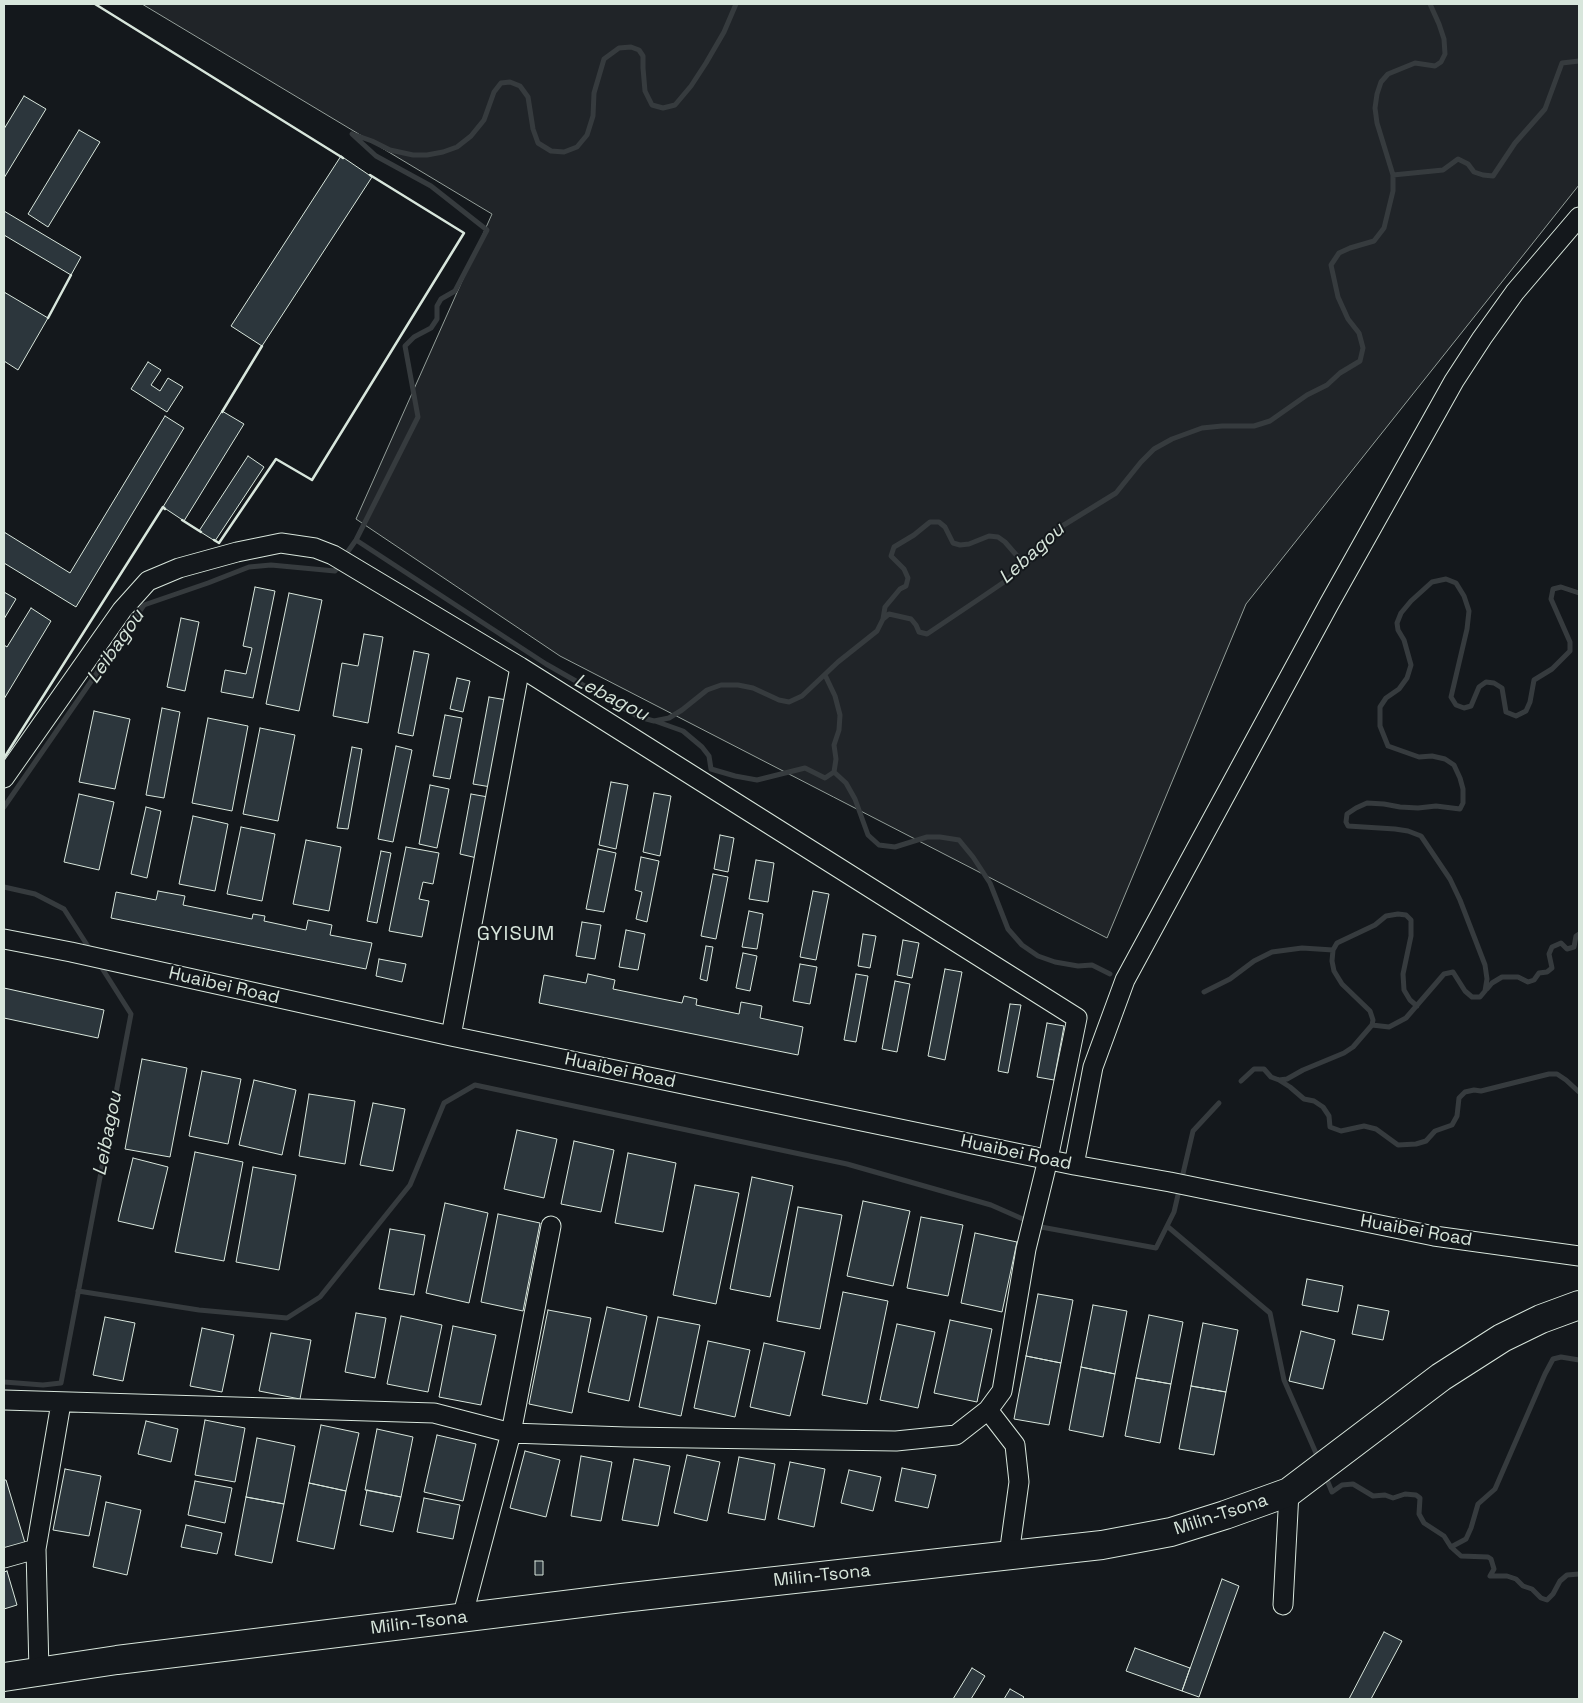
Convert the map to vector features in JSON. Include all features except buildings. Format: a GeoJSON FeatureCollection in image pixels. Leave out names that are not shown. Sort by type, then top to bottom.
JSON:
{"type":"FeatureCollection","features":[{"type":"Feature","properties":{"kind":"highway","name":"Milin-Tsona"},"geometry":{"type":"LineString","coordinates":[[4,1677],[117,1660],[462,1618],[1102,1545],[1171,1532],[1225,1516],[1289,1492],[1441,1377],[1494,1343],[1541,1319],[1579,1305]]}},
{"type":"Feature","properties":{"kind":"street"},"geometry":{"type":"LineString","coordinates":[[1074,1165],[1092,1067],[1126,980],[1329,604],[1454,381],[1515,292],[1579,217]]}},
{"type":"Feature","properties":{"kind":"street"},"geometry":{"type":"LineString","coordinates":[[4,778],[122,610],[148,581],[179,568],[237,552],[281,543],[315,548],[333,555],[356,568],[520,667],[1077,1018],[1048,1159],[1026,1249],[1002,1392],[988,1410],[956,1435],[896,1440],[511,1434],[434,1413],[4,1400]]}},
{"type":"Feature","properties":{"kind":"street"},"geometry":{"type":"LineString","coordinates":[[451,1036],[520,667]]}},
{"type":"Feature","properties":{"kind":"street","name":"Huaibei Road"},"geometry":{"type":"LineString","coordinates":[[4,939],[71,952],[451,1036],[1074,1165],[1170,1182],[1434,1236],[1579,1256]]}},
{"type":"Feature","properties":{"kind":"street"},"geometry":{"type":"LineString","coordinates":[[462,1618],[511,1434],[551,1226]]}},
{"type":"Feature","properties":{"kind":"street"},"geometry":{"type":"LineString","coordinates":[[39,1671],[36,1549],[61,1403]]}},
{"type":"Feature","properties":{"kind":"street"},"geometry":{"type":"LineString","coordinates":[[988,1410],[1015,1445],[1019,1482],[1009,1555]]}},
{"type":"Feature","properties":{"kind":"street"},"geometry":{"type":"LineString","coordinates":[[1283,1605],[1289,1492]]}},
{"type":"Feature","properties":{"kind":"street"},"geometry":{"type":"LineString","coordinates":[[4,1558],[36,1549]]}},
{"type":"Feature","properties":{"kind":"shaded area"},"geometry":{"type":"Polygon","coordinates":[[[142,4],[1579,4],[1579,185],[1246,604],[1107,938],[560,656],[356,519],[492,214],[142,4]]]}},
{"type":"Feature","properties":{"kind":"waterway"},"geometry":{"type":"LineString","coordinates":[[355,135],[390,150],[413,155],[443,152],[457,147],[471,136],[484,120],[494,92],[501,83],[510,82],[520,86],[528,97],[533,129],[538,143],[551,151],[564,152],[577,147],[587,135],[593,116],[594,93],[604,59],[619,48],[631,47],[639,50],[643,56],[645,91],[652,105],[663,108],[675,105],[691,86],[706,63],[724,32],[736,4]]}},
{"type":"Feature","properties":{"kind":"waterway","name":"Lebagou"},"geometry":{"type":"LineString","coordinates":[[356,540],[546,664],[639,717],[654,721],[669,718],[707,690],[721,685],[738,685],[753,688],[779,700],[789,702],[802,696],[838,662],[877,631],[883,619],[889,614],[911,619],[919,632],[927,634],[1007,580],[1036,555],[1048,538],[1059,528],[1116,493],[1154,449],[1172,439],[1202,428],[1254,426],[1270,421],[1307,395],[1327,385],[1340,373],[1360,361],[1363,348],[1359,333],[1348,319],[1338,297],[1331,265],[1339,253],[1374,241],[1384,228],[1393,191],[1393,175],[1377,123],[1375,108],[1377,94],[1381,82],[1388,74],[1415,63],[1435,66],[1441,62],[1445,54],[1444,39],[1430,4]]}},
{"type":"Feature","properties":{"kind":"waterway"},"geometry":{"type":"LineString","coordinates":[[1393,175],[1443,170],[1458,159],[1468,164],[1474,172],[1493,176],[1515,143],[1545,109],[1562,63],[1579,61]]}},
{"type":"Feature","properties":{"kind":"waterway"},"geometry":{"type":"LineString","coordinates":[[344,557],[356,540],[418,417],[405,346],[414,337],[431,328],[437,319],[437,306],[441,299],[455,291],[487,230],[431,186],[376,156],[352,134]]}},
{"type":"Feature","properties":{"kind":"waterway"},"geometry":{"type":"LineString","coordinates":[[883,619],[885,607],[900,589],[906,586],[908,578],[904,569],[891,556],[894,547],[914,535],[930,522],[939,522],[945,527],[953,543],[960,545],[969,544],[989,536],[998,537],[1005,542],[1025,565]]}},
{"type":"Feature","properties":{"kind":"waterway","name":"Leibagou"},"geometry":{"type":"LineString","coordinates":[[4,807],[144,605],[249,567],[271,565],[335,571],[340,564]]}},
{"type":"Feature","properties":{"kind":"waterway"},"geometry":{"type":"LineString","coordinates":[[1241,1081],[1254,1069],[1264,1069],[1271,1077],[1279,1080],[1287,1079],[1303,1070],[1344,1053],[1353,1047],[1372,1025],[1389,1027],[1406,1018],[1444,974],[1453,972],[1465,991],[1472,997],[1480,997],[1485,991],[1487,979],[1485,965],[1460,900],[1450,879],[1421,836],[1395,829],[1348,826],[1346,822],[1347,814],[1367,803],[1400,807],[1436,806],[1460,809],[1463,803],[1463,789],[1454,765],[1445,759],[1432,756],[1419,757],[1388,746],[1380,726],[1380,707],[1386,698],[1399,689],[1407,678],[1411,665],[1397,623],[1401,613],[1411,601],[1432,582],[1446,579],[1456,583],[1464,596],[1469,611],[1467,629],[1451,697],[1456,705],[1464,708],[1471,706],[1479,687],[1486,682],[1494,683],[1502,688],[1506,712],[1516,716],[1526,711],[1530,702],[1534,680],[1552,669],[1570,651],[1570,642],[1551,599],[1553,589],[1561,587],[1579,593]]}},
{"type":"Feature","properties":{"kind":"waterway"},"geometry":{"type":"LineString","coordinates":[[655,721],[683,731],[702,747],[709,756],[711,769],[757,780],[805,768],[825,778],[834,772],[836,759],[834,745],[839,730],[840,715],[835,696],[825,675]]}},
{"type":"Feature","properties":{"kind":"waterway"},"geometry":{"type":"LineString","coordinates":[[834,772],[846,783],[855,799],[868,835],[879,845],[895,847],[927,837],[959,840],[990,883],[1008,929],[1022,945],[1038,956],[1055,962],[1078,966],[1092,965],[1110,974]]}},
{"type":"Feature","properties":{"kind":"waterway","name":"Leibagou"},"geometry":{"type":"LineString","coordinates":[[4,887],[35,894],[64,909],[91,951]]}},
{"type":"Feature","properties":{"kind":"waterway"},"geometry":{"type":"LineString","coordinates":[[1372,1025],[1373,1020],[1370,1011],[1342,984],[1334,971],[1332,961],[1333,950],[1337,943],[1375,925],[1386,916],[1406,915],[1411,920],[1411,936],[1403,974],[1404,990],[1410,1000],[1417,1006]]}},
{"type":"Feature","properties":{"kind":"waterway"},"geometry":{"type":"LineString","coordinates":[[1487,989],[1492,983],[1502,977],[1518,977],[1528,982],[1534,980],[1539,973],[1547,972],[1552,968],[1549,954],[1552,947],[1561,943],[1567,949],[1574,947],[1576,936],[1579,934]]}},
{"type":"Feature","properties":{"kind":"waterway"},"geometry":{"type":"LineString","coordinates":[[1204,992],[1230,979],[1254,961],[1272,952],[1302,948],[1333,950]]}},
{"type":"Feature","properties":{"kind":"waterway","name":"Leibagou"},"geometry":{"type":"LineString","coordinates":[[4,1382],[43,1385],[61,1383],[131,1014],[100,965]]}},
{"type":"Feature","properties":{"kind":"waterway"},"geometry":{"type":"LineString","coordinates":[[1279,1080],[1304,1099],[1314,1101],[1323,1107],[1329,1116],[1330,1127],[1341,1131],[1364,1126],[1376,1129],[1398,1145],[1416,1144],[1426,1141],[1435,1131],[1452,1125],[1457,1116],[1459,1098],[1465,1092],[1481,1091],[1549,1074],[1557,1074],[1579,1092]]}},
{"type":"Feature","properties":{"kind":"waterway"},"geometry":{"type":"LineString","coordinates":[[78,1291],[199,1310],[287,1318],[320,1297],[410,1185],[444,1103],[475,1085],[847,1164],[991,1205],[1041,1227],[1156,1248],[1174,1212],[1193,1131],[1219,1103]]}},
{"type":"Feature","properties":{"kind":"waterway"},"geometry":{"type":"LineString","coordinates":[[1167,1226],[1270,1313],[1284,1380],[1319,1460]]}},
{"type":"Feature","properties":{"kind":"waterway"},"geometry":{"type":"LineString","coordinates":[[1451,1547],[1466,1539],[1478,1504],[1495,1489],[1553,1359],[1561,1357],[1579,1360]]}},
{"type":"Feature","properties":{"kind":"waterway"},"geometry":{"type":"LineString","coordinates":[[1325,1475],[1332,1492],[1342,1485],[1353,1484],[1373,1496],[1385,1495],[1393,1498],[1405,1494],[1416,1495],[1420,1498],[1419,1514],[1424,1523],[1444,1536],[1451,1547],[1461,1556],[1488,1557],[1491,1559],[1494,1569],[1490,1576],[1507,1576],[1516,1579],[1523,1586],[1532,1589],[1541,1598],[1547,1600],[1553,1594],[1560,1581],[1567,1575],[1579,1574]]}},
{"type":"Feature","properties":{"kind":"wall"},"geometry":{"type":"LineString","coordinates":[[95,4],[343,158]]}},
{"type":"Feature","properties":{"kind":"wall"},"geometry":{"type":"LineString","coordinates":[[214,540],[219,543],[276,459],[312,480],[464,233],[370,175]]}},
{"type":"Feature","properties":{"kind":"wall"},"geometry":{"type":"LineString","coordinates":[[48,318],[71,275]]}},
{"type":"Feature","properties":{"kind":"wall"},"geometry":{"type":"LineString","coordinates":[[222,412],[262,346]]}},
{"type":"Feature","properties":{"kind":"wall"},"geometry":{"type":"LineString","coordinates":[[4,758],[163,507],[165,509]]}},
{"type":"Feature","properties":{"kind":"wall"},"geometry":{"type":"LineString","coordinates":[[182,520],[201,532]]}},
{"type":"Feature","properties":{"kind":"district","name":"GYISUM"},"geometry":{"type":"Point","coordinates":[516,935]}}]}
